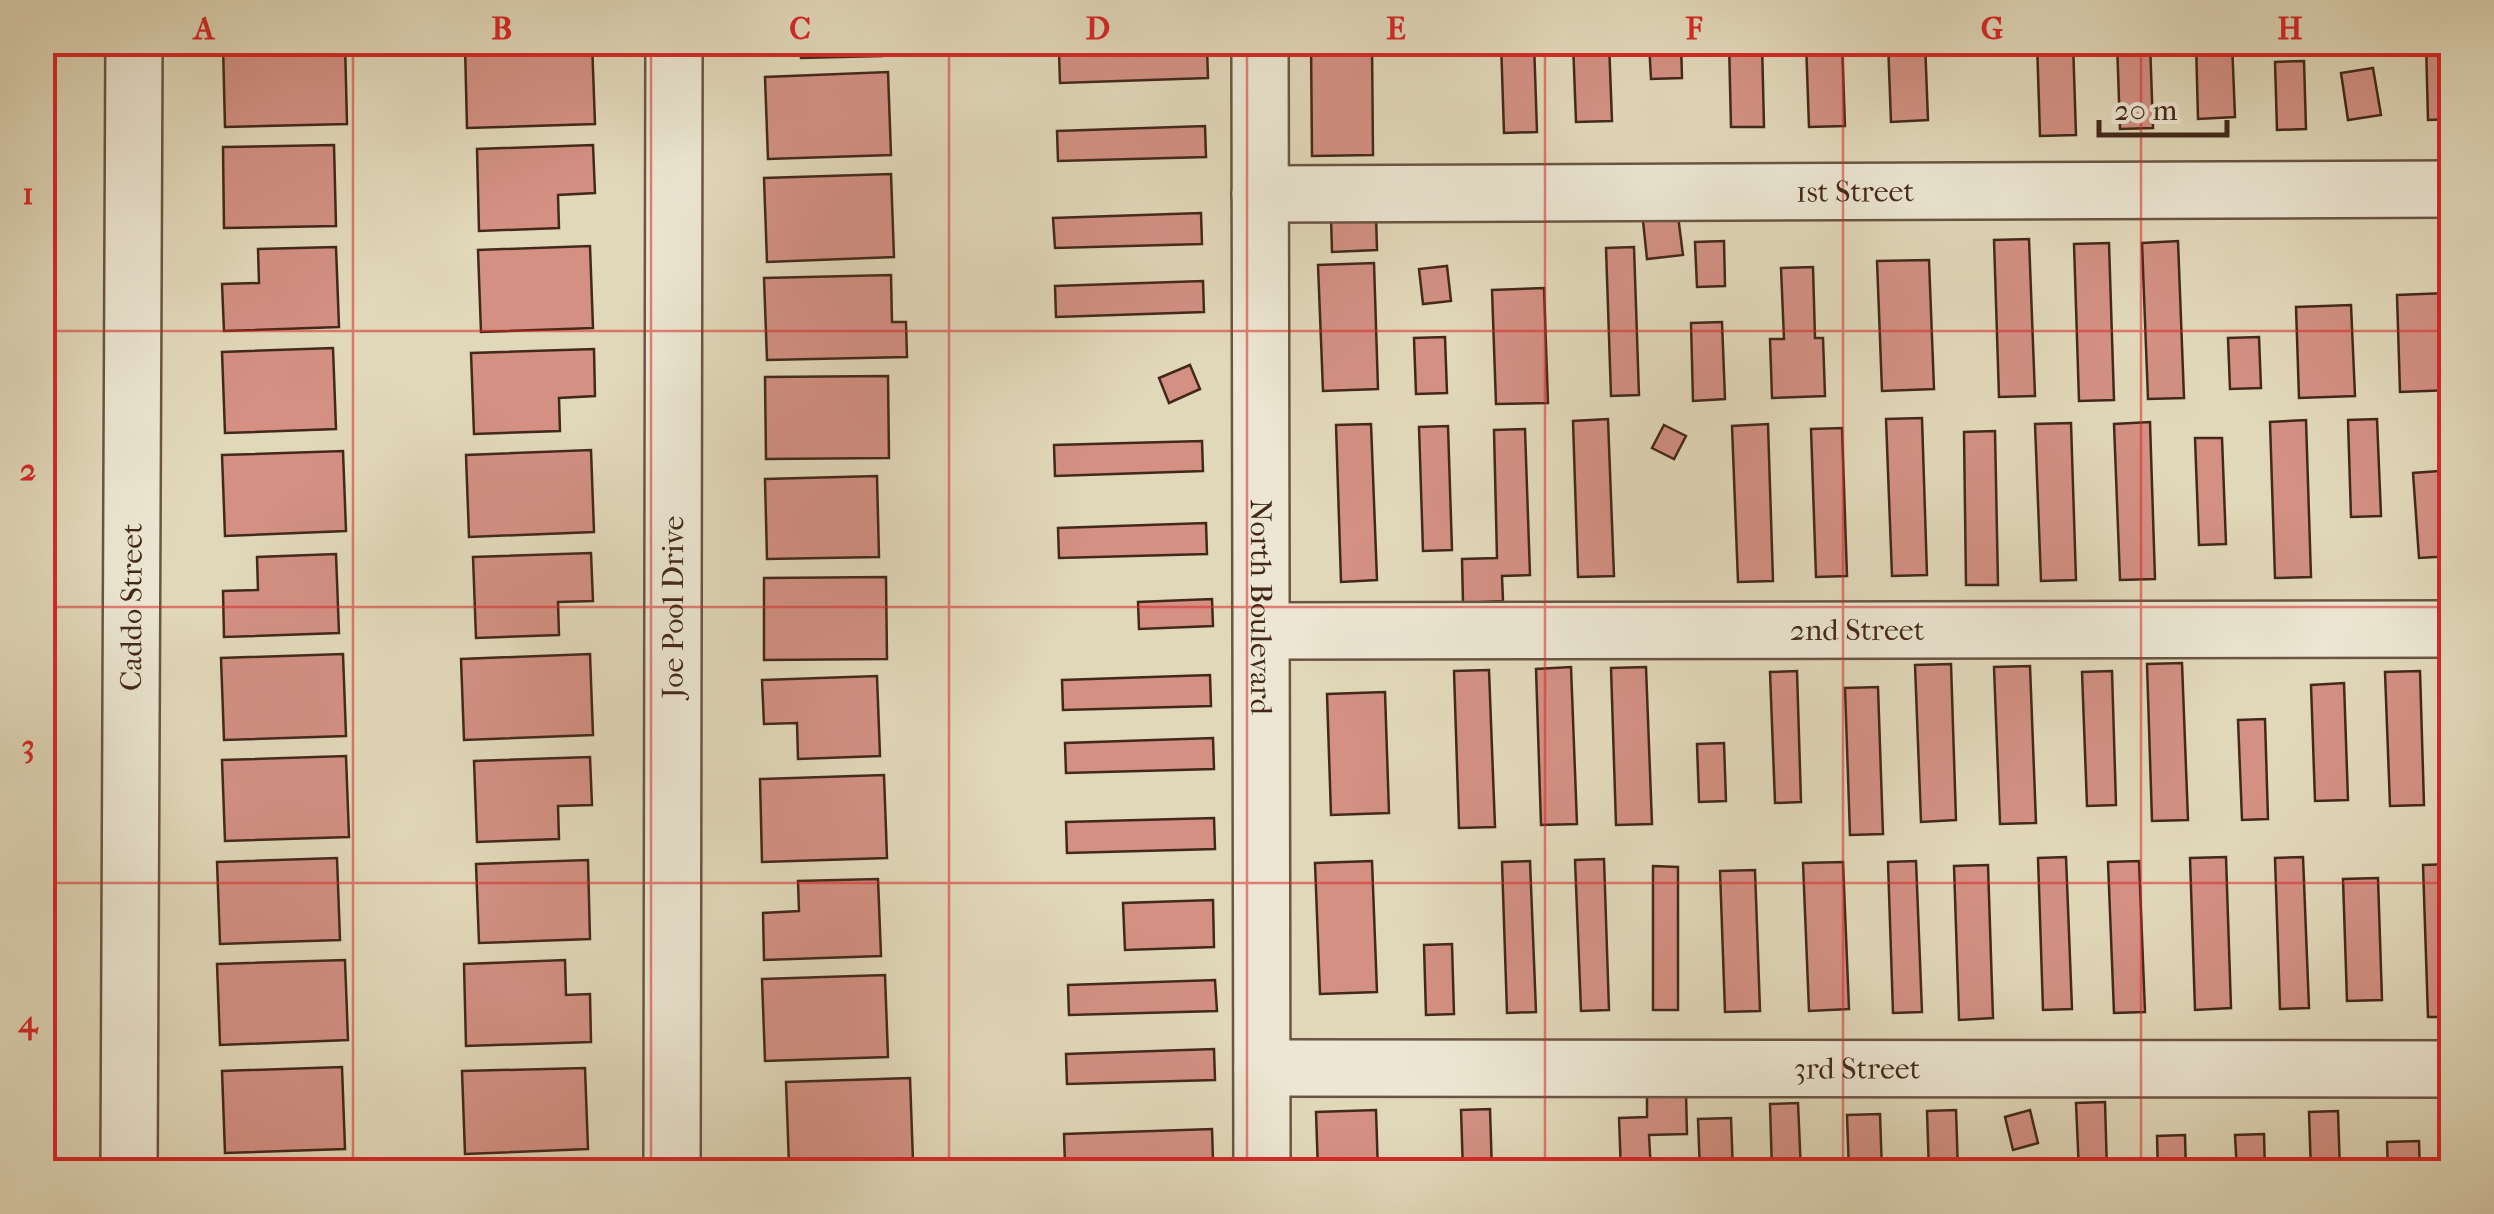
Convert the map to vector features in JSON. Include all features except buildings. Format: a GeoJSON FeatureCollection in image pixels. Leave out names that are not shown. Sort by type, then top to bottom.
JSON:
{"type":"FeatureCollection","features":[{"type":"Feature","properties":{"kind":"street","name":"Caddo Street"},"geometry":{"type":"LineString","coordinates":[[130,1172],[134,42]]}},
{"type":"Feature","properties":{"kind":"street","name":"Joe Pool Drive"},"geometry":{"type":"LineString","coordinates":[[672,1172],[674,42]]}},
{"type":"Feature","properties":{"kind":"street","name":"North Boulevard"},"geometry":{"type":"LineString","coordinates":[[1260,42],[1262,1172]]}},
{"type":"Feature","properties":{"kind":"street","name":"1st Street"},"geometry":{"type":"LineString","coordinates":[[1260,194],[2452,190]]}},
{"type":"Feature","properties":{"kind":"street","name":"2nd Street"},"geometry":{"type":"LineString","coordinates":[[1262,631],[2452,629]]}},
{"type":"Feature","properties":{"kind":"street","name":"3rd Street"},"geometry":{"type":"LineString","coordinates":[[1262,1068],[2452,1070]]}}]}
